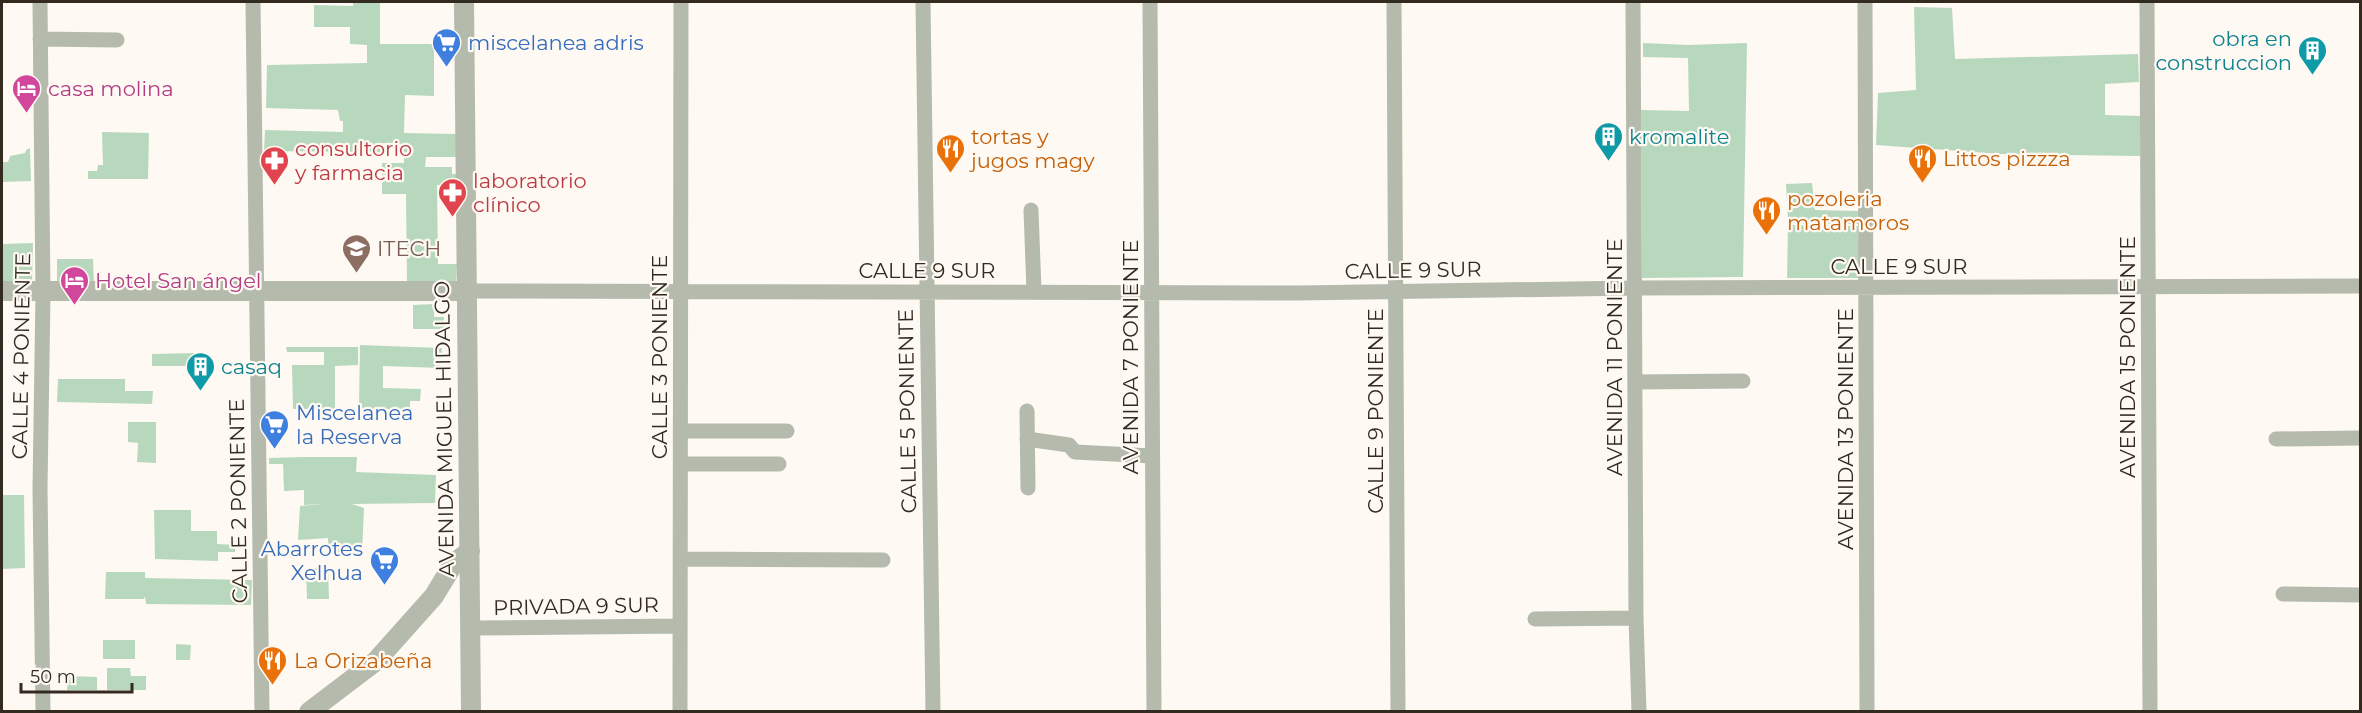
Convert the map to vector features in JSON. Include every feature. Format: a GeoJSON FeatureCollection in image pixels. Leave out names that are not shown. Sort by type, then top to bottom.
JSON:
{"type":"FeatureCollection","features":[{"type":"Feature","properties":{"kind":"street","name":"CALLE 4 PONIENTE"},"geometry":{"type":"LineString","coordinates":[[40,2],[44,291],[40,488],[44,711]]}},
{"type":"Feature","properties":{"kind":"street","name":"CALLE 2 PONIENTE"},"geometry":{"type":"LineString","coordinates":[[253,2],[262,711]]}},
{"type":"Feature","properties":{"kind":"street","name":"AVENIDA MIGUEL HIDALGO"},"geometry":{"type":"LineString","coordinates":[[464,2],[465,291],[472,628],[471,711]]}},
{"type":"Feature","properties":{"kind":"street","name":"CALLE 3 PONIENTE"},"geometry":{"type":"LineString","coordinates":[[680,711],[681,2]]}},
{"type":"Feature","properties":{"kind":"street","name":"CALLE 5 PONIENTE"},"geometry":{"type":"LineString","coordinates":[[923,2],[933,711]]}},
{"type":"Feature","properties":{"kind":"street","name":"AVENIDA 7 PONIENTE"},"geometry":{"type":"LineString","coordinates":[[1150,2],[1154,711]]}},
{"type":"Feature","properties":{"kind":"street","name":"CALLE 9 PONIENTE"},"geometry":{"type":"LineString","coordinates":[[1394,2],[1398,711]]}},
{"type":"Feature","properties":{"kind":"street","name":"AVENIDA 11 PONIENTE"},"geometry":{"type":"LineString","coordinates":[[1633,2],[1636,618],[1639,711]]}},
{"type":"Feature","properties":{"kind":"street","name":"AVENIDA 13 PONIENTE"},"geometry":{"type":"LineString","coordinates":[[1865,2],[1867,711]]}},
{"type":"Feature","properties":{"kind":"street","name":"AVENIDA 15 PONIENTE"},"geometry":{"type":"LineString","coordinates":[[2147,2],[2150,711]]}},
{"type":"Feature","properties":{"kind":"street"},"geometry":{"type":"LineString","coordinates":[[40,39],[117,40]]}},
{"type":"Feature","properties":{"kind":"street"},"geometry":{"type":"LineString","coordinates":[[1031,210],[1035,291]]}},
{"type":"Feature","properties":{"kind":"street","name":"CALLE 9 SUR"},"geometry":{"type":"LineString","coordinates":[[465,291],[1299,293],[1635,288],[2361,286]]}},
{"type":"Feature","properties":{"kind":"street"},"geometry":{"type":"LineString","coordinates":[[2,291],[465,291]]}},
{"type":"Feature","properties":{"kind":"street"},"geometry":{"type":"LineString","coordinates":[[1635,382],[1743,381]]}},
{"type":"Feature","properties":{"kind":"street"},"geometry":{"type":"LineString","coordinates":[[1027,411],[1028,488]]}},
{"type":"Feature","properties":{"kind":"street"},"geometry":{"type":"LineString","coordinates":[[681,430],[787,431]]}},
{"type":"Feature","properties":{"kind":"street"},"geometry":{"type":"LineString","coordinates":[[2276,439],[2361,438]]}},
{"type":"Feature","properties":{"kind":"street"},"geometry":{"type":"LineString","coordinates":[[1027,439],[1069,445],[1075,452],[1152,456]]}},
{"type":"Feature","properties":{"kind":"street"},"geometry":{"type":"LineString","coordinates":[[681,464],[779,464]]}},
{"type":"Feature","properties":{"kind":"street"},"geometry":{"type":"LineString","coordinates":[[309,711],[376,661],[434,596],[454,563],[470,551]]}},
{"type":"Feature","properties":{"kind":"street"},"geometry":{"type":"LineString","coordinates":[[681,559],[883,560]]}},
{"type":"Feature","properties":{"kind":"street"},"geometry":{"type":"LineString","coordinates":[[2283,594],[2361,596]]}},
{"type":"Feature","properties":{"kind":"street"},"geometry":{"type":"LineString","coordinates":[[1535,620],[1636,618]]}},
{"type":"Feature","properties":{"kind":"street","name":"PRIVADA 9 SUR"},"geometry":{"type":"LineString","coordinates":[[472,628],[680,626]]}},
{"type":"Feature","properties":{"kind":"green space"},"geometry":{"type":"Polygon","coordinates":[[[353,2],[380,2],[380,44],[437,44],[437,50],[434,50],[434,96],[405,95],[404,133],[457,134],[457,157],[426,157],[425,167],[452,167],[452,174],[457,174],[456,185],[437,185],[438,264],[457,264],[456,283],[407,284],[406,194],[382,194],[382,163],[404,163],[404,144],[379,143],[381,152],[264,151],[265,130],[343,132],[343,121],[340,121],[338,110],[266,108],[267,65],[367,63],[367,45],[350,44],[350,27],[314,27],[314,5],[353,6],[353,2]]]}},
{"type":"Feature","properties":{"kind":"green space"},"geometry":{"type":"Polygon","coordinates":[[[1914,7],[1952,8],[1955,59],[2138,54],[2139,82],[2105,84],[2105,115],[2141,116],[2140,156],[2001,154],[1876,145],[1878,93],[1916,90],[1914,7]]]}},
{"type":"Feature","properties":{"kind":"green space"},"geometry":{"type":"Polygon","coordinates":[[[1643,43],[1689,45],[1747,43],[1743,277],[1642,278],[1641,110],[1689,111],[1688,58],[1643,57],[1643,43]]]}},
{"type":"Feature","properties":{"kind":"green space"},"geometry":{"type":"Polygon","coordinates":[[[102,132],[149,133],[148,179],[88,179],[88,171],[97,171],[98,165],[103,165],[102,132]]]}},
{"type":"Feature","properties":{"kind":"green space"},"geometry":{"type":"Polygon","coordinates":[[[30,148],[31,181],[2,182],[2,162],[8,162],[10,156],[25,153],[30,148]]]}},
{"type":"Feature","properties":{"kind":"green space"},"geometry":{"type":"Polygon","coordinates":[[[1812,183],[1815,210],[1859,211],[1858,224],[1788,223],[1786,184],[1812,183]]]}},
{"type":"Feature","properties":{"kind":"green space"},"geometry":{"type":"Polygon","coordinates":[[[1788,225],[1858,226],[1859,278],[1787,278],[1788,225]]]}},
{"type":"Feature","properties":{"kind":"green space"},"geometry":{"type":"Polygon","coordinates":[[[33,243],[32,283],[2,283],[2,244],[33,243]]]}},
{"type":"Feature","properties":{"kind":"green space"},"geometry":{"type":"Polygon","coordinates":[[[57,259],[93,259],[94,283],[57,284],[57,259]]]}},
{"type":"Feature","properties":{"kind":"green space"},"geometry":{"type":"Polygon","coordinates":[[[434,304],[434,317],[444,317],[444,329],[413,329],[413,305],[434,304]]]}},
{"type":"Feature","properties":{"kind":"green space"},"geometry":{"type":"Polygon","coordinates":[[[360,345],[442,348],[441,368],[383,366],[383,388],[421,389],[420,401],[410,401],[410,410],[359,408],[360,345]]]}},
{"type":"Feature","properties":{"kind":"green space"},"geometry":{"type":"Polygon","coordinates":[[[286,347],[358,347],[358,365],[335,366],[335,409],[293,409],[292,365],[324,365],[324,352],[287,352],[286,347]]]}},
{"type":"Feature","properties":{"kind":"green space"},"geometry":{"type":"Polygon","coordinates":[[[197,353],[197,366],[152,366],[152,354],[197,353]]]}},
{"type":"Feature","properties":{"kind":"green space"},"geometry":{"type":"Polygon","coordinates":[[[58,379],[125,379],[125,391],[153,391],[152,404],[57,402],[58,379]]]}},
{"type":"Feature","properties":{"kind":"green space"},"geometry":{"type":"Polygon","coordinates":[[[128,422],[156,422],[156,463],[137,462],[138,443],[128,442],[128,422]]]}},
{"type":"Feature","properties":{"kind":"green space"},"geometry":{"type":"Polygon","coordinates":[[[357,457],[356,472],[436,475],[435,503],[352,504],[364,508],[362,552],[328,552],[328,538],[298,540],[300,506],[322,504],[304,505],[304,490],[284,491],[283,464],[269,464],[269,458],[357,457]]]}},
{"type":"Feature","properties":{"kind":"green space"},"geometry":{"type":"Polygon","coordinates":[[[2,495],[24,495],[25,568],[2,569],[2,495]]]}},
{"type":"Feature","properties":{"kind":"green space"},"geometry":{"type":"Polygon","coordinates":[[[154,510],[191,510],[191,531],[217,531],[217,544],[235,545],[235,552],[218,552],[218,561],[155,559],[154,510]]]}},
{"type":"Feature","properties":{"kind":"green space"},"geometry":{"type":"Polygon","coordinates":[[[306,568],[328,568],[329,599],[307,599],[306,568]]]}},
{"type":"Feature","properties":{"kind":"green space"},"geometry":{"type":"Polygon","coordinates":[[[106,572],[145,572],[145,578],[252,580],[251,605],[146,604],[145,596],[144,599],[105,599],[106,572]]]}},
{"type":"Feature","properties":{"kind":"green space"},"geometry":{"type":"Polygon","coordinates":[[[103,640],[135,640],[135,659],[103,659],[103,640]]]}},
{"type":"Feature","properties":{"kind":"green space"},"geometry":{"type":"Polygon","coordinates":[[[176,644],[191,645],[190,660],[176,660],[176,644]]]}},
{"type":"Feature","properties":{"kind":"green space"},"geometry":{"type":"Polygon","coordinates":[[[107,668],[130,668],[131,676],[146,676],[146,690],[107,690],[107,668]]]}},
{"type":"Feature","properties":{"kind":"green space"},"geometry":{"type":"Polygon","coordinates":[[[68,676],[97,677],[97,690],[67,690],[68,676]]]}},
{"type":"Feature","properties":{"kind":"place","name":"miscelanea adris"},"geometry":{"type":"Point","coordinates":[447,68]}},
{"type":"Feature","properties":{"kind":"place","name":"obra en construccion"},"geometry":{"type":"Point","coordinates":[2313,76]}},
{"type":"Feature","properties":{"kind":"place","name":"casa molina"},"geometry":{"type":"Point","coordinates":[27,114]}},
{"type":"Feature","properties":{"kind":"place","name":"kromalite"},"geometry":{"type":"Point","coordinates":[1608,162]}},
{"type":"Feature","properties":{"kind":"place","name":"tortas y jugos magy"},"geometry":{"type":"Point","coordinates":[950,174]}},
{"type":"Feature","properties":{"kind":"place","name":"Littos pizzza"},"geometry":{"type":"Point","coordinates":[1922,184]}},
{"type":"Feature","properties":{"kind":"place","name":"consultorio y farmacia"},"geometry":{"type":"Point","coordinates":[274,186]}},
{"type":"Feature","properties":{"kind":"place","name":"laboratorio clínico"},"geometry":{"type":"Point","coordinates":[452,218]}},
{"type":"Feature","properties":{"kind":"place","name":"pozoleria matamoros"},"geometry":{"type":"Point","coordinates":[1766,236]}},
{"type":"Feature","properties":{"kind":"place","name":"ITECH"},"geometry":{"type":"Point","coordinates":[356,274]}},
{"type":"Feature","properties":{"kind":"place","name":"Hotel San ángel"},"geometry":{"type":"Point","coordinates":[74,306]}},
{"type":"Feature","properties":{"kind":"place","name":"casaq"},"geometry":{"type":"Point","coordinates":[200,392]}},
{"type":"Feature","properties":{"kind":"place","name":"Miscelanea la Reserva"},"geometry":{"type":"Point","coordinates":[275,450]}},
{"type":"Feature","properties":{"kind":"place","name":"Abarrotes Xelhua"},"geometry":{"type":"Point","coordinates":[384,586]}},
{"type":"Feature","properties":{"kind":"place","name":"La Orizabeña"},"geometry":{"type":"Point","coordinates":[273,686]}}]}
